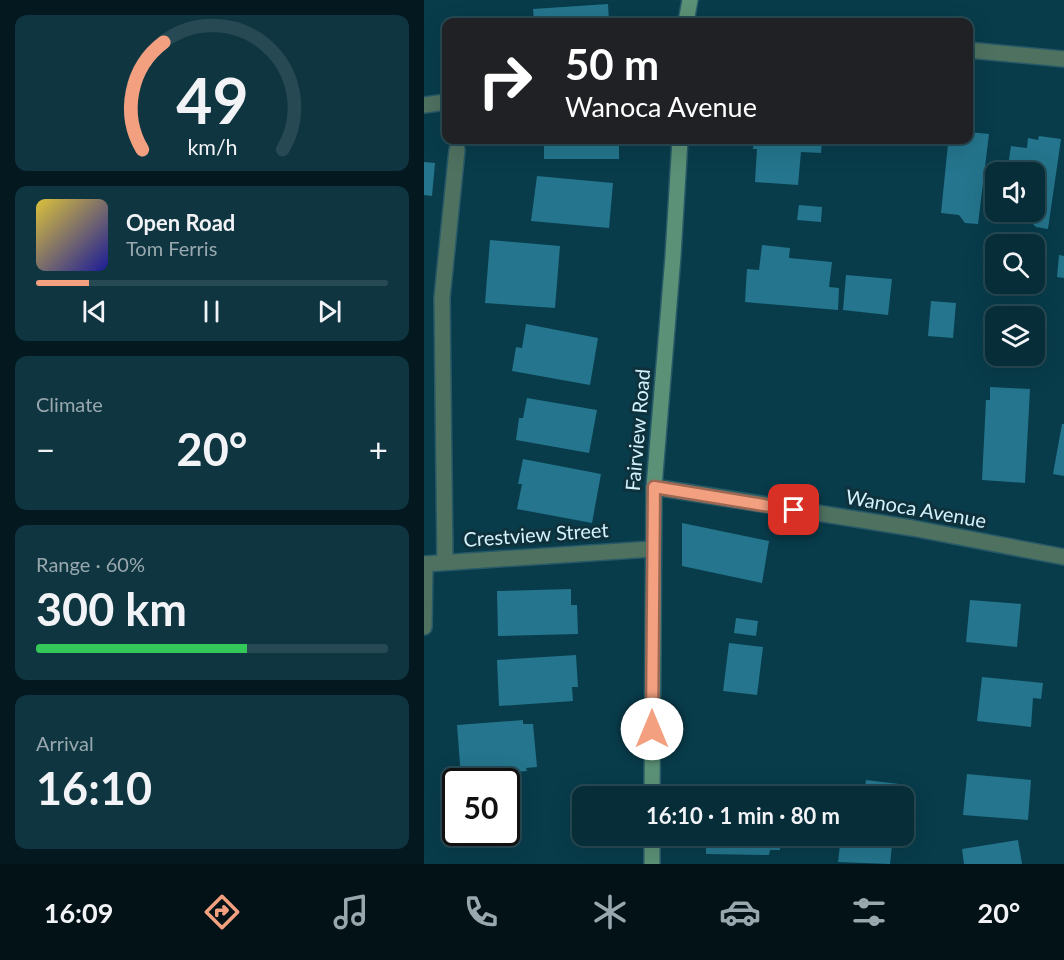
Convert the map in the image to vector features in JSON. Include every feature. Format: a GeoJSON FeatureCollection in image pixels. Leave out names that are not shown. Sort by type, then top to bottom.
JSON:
{"type":"FeatureCollection","features":[{"type":"Feature","properties":{"kind":"main road"},"geometry":{"type":"LineString","coordinates":[[687,18],[690,0]]}},
{"type":"Feature","properties":{"kind":"main road","name":"Fairview Road"},"geometry":{"type":"LineString","coordinates":[[652,786],[654,487],[680,144]]}},
{"type":"Feature","properties":{"kind":"main road"},"geometry":{"type":"LineString","coordinates":[[652,846],[652,864]]}},
{"type":"Feature","properties":{"kind":"street"},"geometry":{"type":"LineString","coordinates":[[973,50],[1063,59]]}},
{"type":"Feature","properties":{"kind":"street"},"geometry":{"type":"LineString","coordinates":[[424,105],[442,103]]}},
{"type":"Feature","properties":{"kind":"street"},"geometry":{"type":"LineString","coordinates":[[445,562],[442,298],[457,150]]}},
{"type":"Feature","properties":{"kind":"street","name":"Wanoca Avenue"},"geometry":{"type":"LineString","coordinates":[[654,487],[912,528],[1063,557]]}},
{"type":"Feature","properties":{"kind":"street","name":"Crestview Street"},"geometry":{"type":"LineString","coordinates":[[425,564],[652,549]]}},
{"type":"Feature","properties":{"kind":"street"},"geometry":{"type":"LineString","coordinates":[[424,627],[425,564]]}},
{"type":"Feature","properties":{"kind":"building"},"geometry":{"type":"Polygon","coordinates":[[[608,4],[609,18],[534,18],[533,9],[608,4]]]}},
{"type":"Feature","properties":{"kind":"building"},"geometry":{"type":"Polygon","coordinates":[[[973,132],[989,134],[978,224],[965,223],[959,215],[941,213],[948,144],[973,144],[973,132]]]}},
{"type":"Feature","properties":{"kind":"building"},"geometry":{"type":"Polygon","coordinates":[[[1039,136],[1061,139],[1048,229],[1036,227],[1031,222],[1045,222],[1045,162],[1009,162],[1011,146],[1027,148],[1028,138],[1038,140],[1039,136]]]}},
{"type":"Feature","properties":{"kind":"building"},"geometry":{"type":"Polygon","coordinates":[[[544,144],[619,144],[619,159],[544,159],[544,144]]]}},
{"type":"Feature","properties":{"kind":"building"},"geometry":{"type":"Polygon","coordinates":[[[754,144],[822,144],[821,153],[801,152],[798,185],[755,182],[757,149],[753,149],[754,144]]]}},
{"type":"Feature","properties":{"kind":"building"},"geometry":{"type":"Polygon","coordinates":[[[424,162],[435,163],[432,196],[424,195],[424,162]]]}},
{"type":"Feature","properties":{"kind":"building"},"geometry":{"type":"Polygon","coordinates":[[[537,176],[613,183],[609,228],[531,221],[537,176]]]}},
{"type":"Feature","properties":{"kind":"building"},"geometry":{"type":"Polygon","coordinates":[[[799,205],[822,207],[821,222],[797,220],[799,205]]]}},
{"type":"Feature","properties":{"kind":"building"},"geometry":{"type":"Polygon","coordinates":[[[490,240],[560,246],[555,308],[485,303],[490,240]]]}},
{"type":"Feature","properties":{"kind":"building"},"geometry":{"type":"Polygon","coordinates":[[[762,245],[790,248],[789,258],[832,262],[829,287],[839,288],[838,310],[745,302],[747,269],[759,270],[762,245]]]}},
{"type":"Feature","properties":{"kind":"building"},"geometry":{"type":"Polygon","coordinates":[[[1059,255],[1064,256],[1064,278],[1057,277],[1059,255]]]}},
{"type":"Feature","properties":{"kind":"building"},"geometry":{"type":"Polygon","coordinates":[[[846,275],[892,279],[888,315],[843,310],[846,275]]]}},
{"type":"Feature","properties":{"kind":"building"},"geometry":{"type":"Polygon","coordinates":[[[931,301],[956,303],[953,338],[928,336],[931,301]]]}},
{"type":"Feature","properties":{"kind":"building"},"geometry":{"type":"Polygon","coordinates":[[[526,324],[598,338],[590,385],[512,371],[516,347],[522,348],[526,324]]]}},
{"type":"Feature","properties":{"kind":"building"},"geometry":{"type":"Polygon","coordinates":[[[990,387],[1030,389],[1025,483],[982,480],[986,400],[990,400],[990,387]]]}},
{"type":"Feature","properties":{"kind":"building"},"geometry":{"type":"Polygon","coordinates":[[[527,398],[597,410],[589,453],[516,440],[519,418],[523,418],[527,398]]]}},
{"type":"Feature","properties":{"kind":"building"},"geometry":{"type":"Polygon","coordinates":[[[1062,424],[1064,424],[1064,476],[1053,474],[1062,424]]]}},
{"type":"Feature","properties":{"kind":"building"},"geometry":{"type":"Polygon","coordinates":[[[523,459],[601,474],[592,523],[517,509],[522,484],[518,484],[523,459]]]}},
{"type":"Feature","properties":{"kind":"building"},"geometry":{"type":"Polygon","coordinates":[[[682,523],[769,541],[762,583],[682,566],[682,523]]]}},
{"type":"Feature","properties":{"kind":"building"},"geometry":{"type":"Polygon","coordinates":[[[571,589],[571,605],[577,605],[578,634],[498,636],[497,591],[571,589]]]}},
{"type":"Feature","properties":{"kind":"building"},"geometry":{"type":"Polygon","coordinates":[[[970,600],[1021,604],[1017,647],[966,642],[970,600]]]}},
{"type":"Feature","properties":{"kind":"building"},"geometry":{"type":"Polygon","coordinates":[[[736,618],[758,621],[756,636],[734,633],[736,618]]]}},
{"type":"Feature","properties":{"kind":"building"},"geometry":{"type":"Polygon","coordinates":[[[729,643],[763,647],[757,695],[723,691],[729,643]]]}},
{"type":"Feature","properties":{"kind":"building"},"geometry":{"type":"Polygon","coordinates":[[[576,655],[578,687],[572,687],[573,701],[499,706],[497,660],[576,655]]]}},
{"type":"Feature","properties":{"kind":"building"},"geometry":{"type":"Polygon","coordinates":[[[982,677],[1043,683],[1041,699],[1033,698],[1031,727],[977,721],[982,677]]]}},
{"type":"Feature","properties":{"kind":"building"},"geometry":{"type":"Polygon","coordinates":[[[523,720],[523,724],[533,724],[537,767],[526,768],[527,771],[520,772],[520,768],[460,768],[457,725],[523,720]]]}},
{"type":"Feature","properties":{"kind":"building"},"geometry":{"type":"Polygon","coordinates":[[[967,774],[1031,780],[1028,820],[963,815],[967,774]]]}},
{"type":"Feature","properties":{"kind":"building"},"geometry":{"type":"Polygon","coordinates":[[[866,780],[899,784],[899,786],[865,786],[866,780]]]}},
{"type":"Feature","properties":{"kind":"building"},"geometry":{"type":"Polygon","coordinates":[[[1018,840],[1022,864],[964,864],[962,849],[1018,840]]]}},
{"type":"Feature","properties":{"kind":"building"},"geometry":{"type":"Polygon","coordinates":[[[706,846],[780,846],[780,850],[770,850],[769,855],[706,854],[706,846]]]}},
{"type":"Feature","properties":{"kind":"building"},"geometry":{"type":"Polygon","coordinates":[[[840,846],[892,846],[890,864],[838,862],[840,846]]]}},
{"type":"Feature","properties":{"kind":"route"},"geometry":{"type":"LineString","coordinates":[[652,729],[654,487],[794,510]]}}]}
